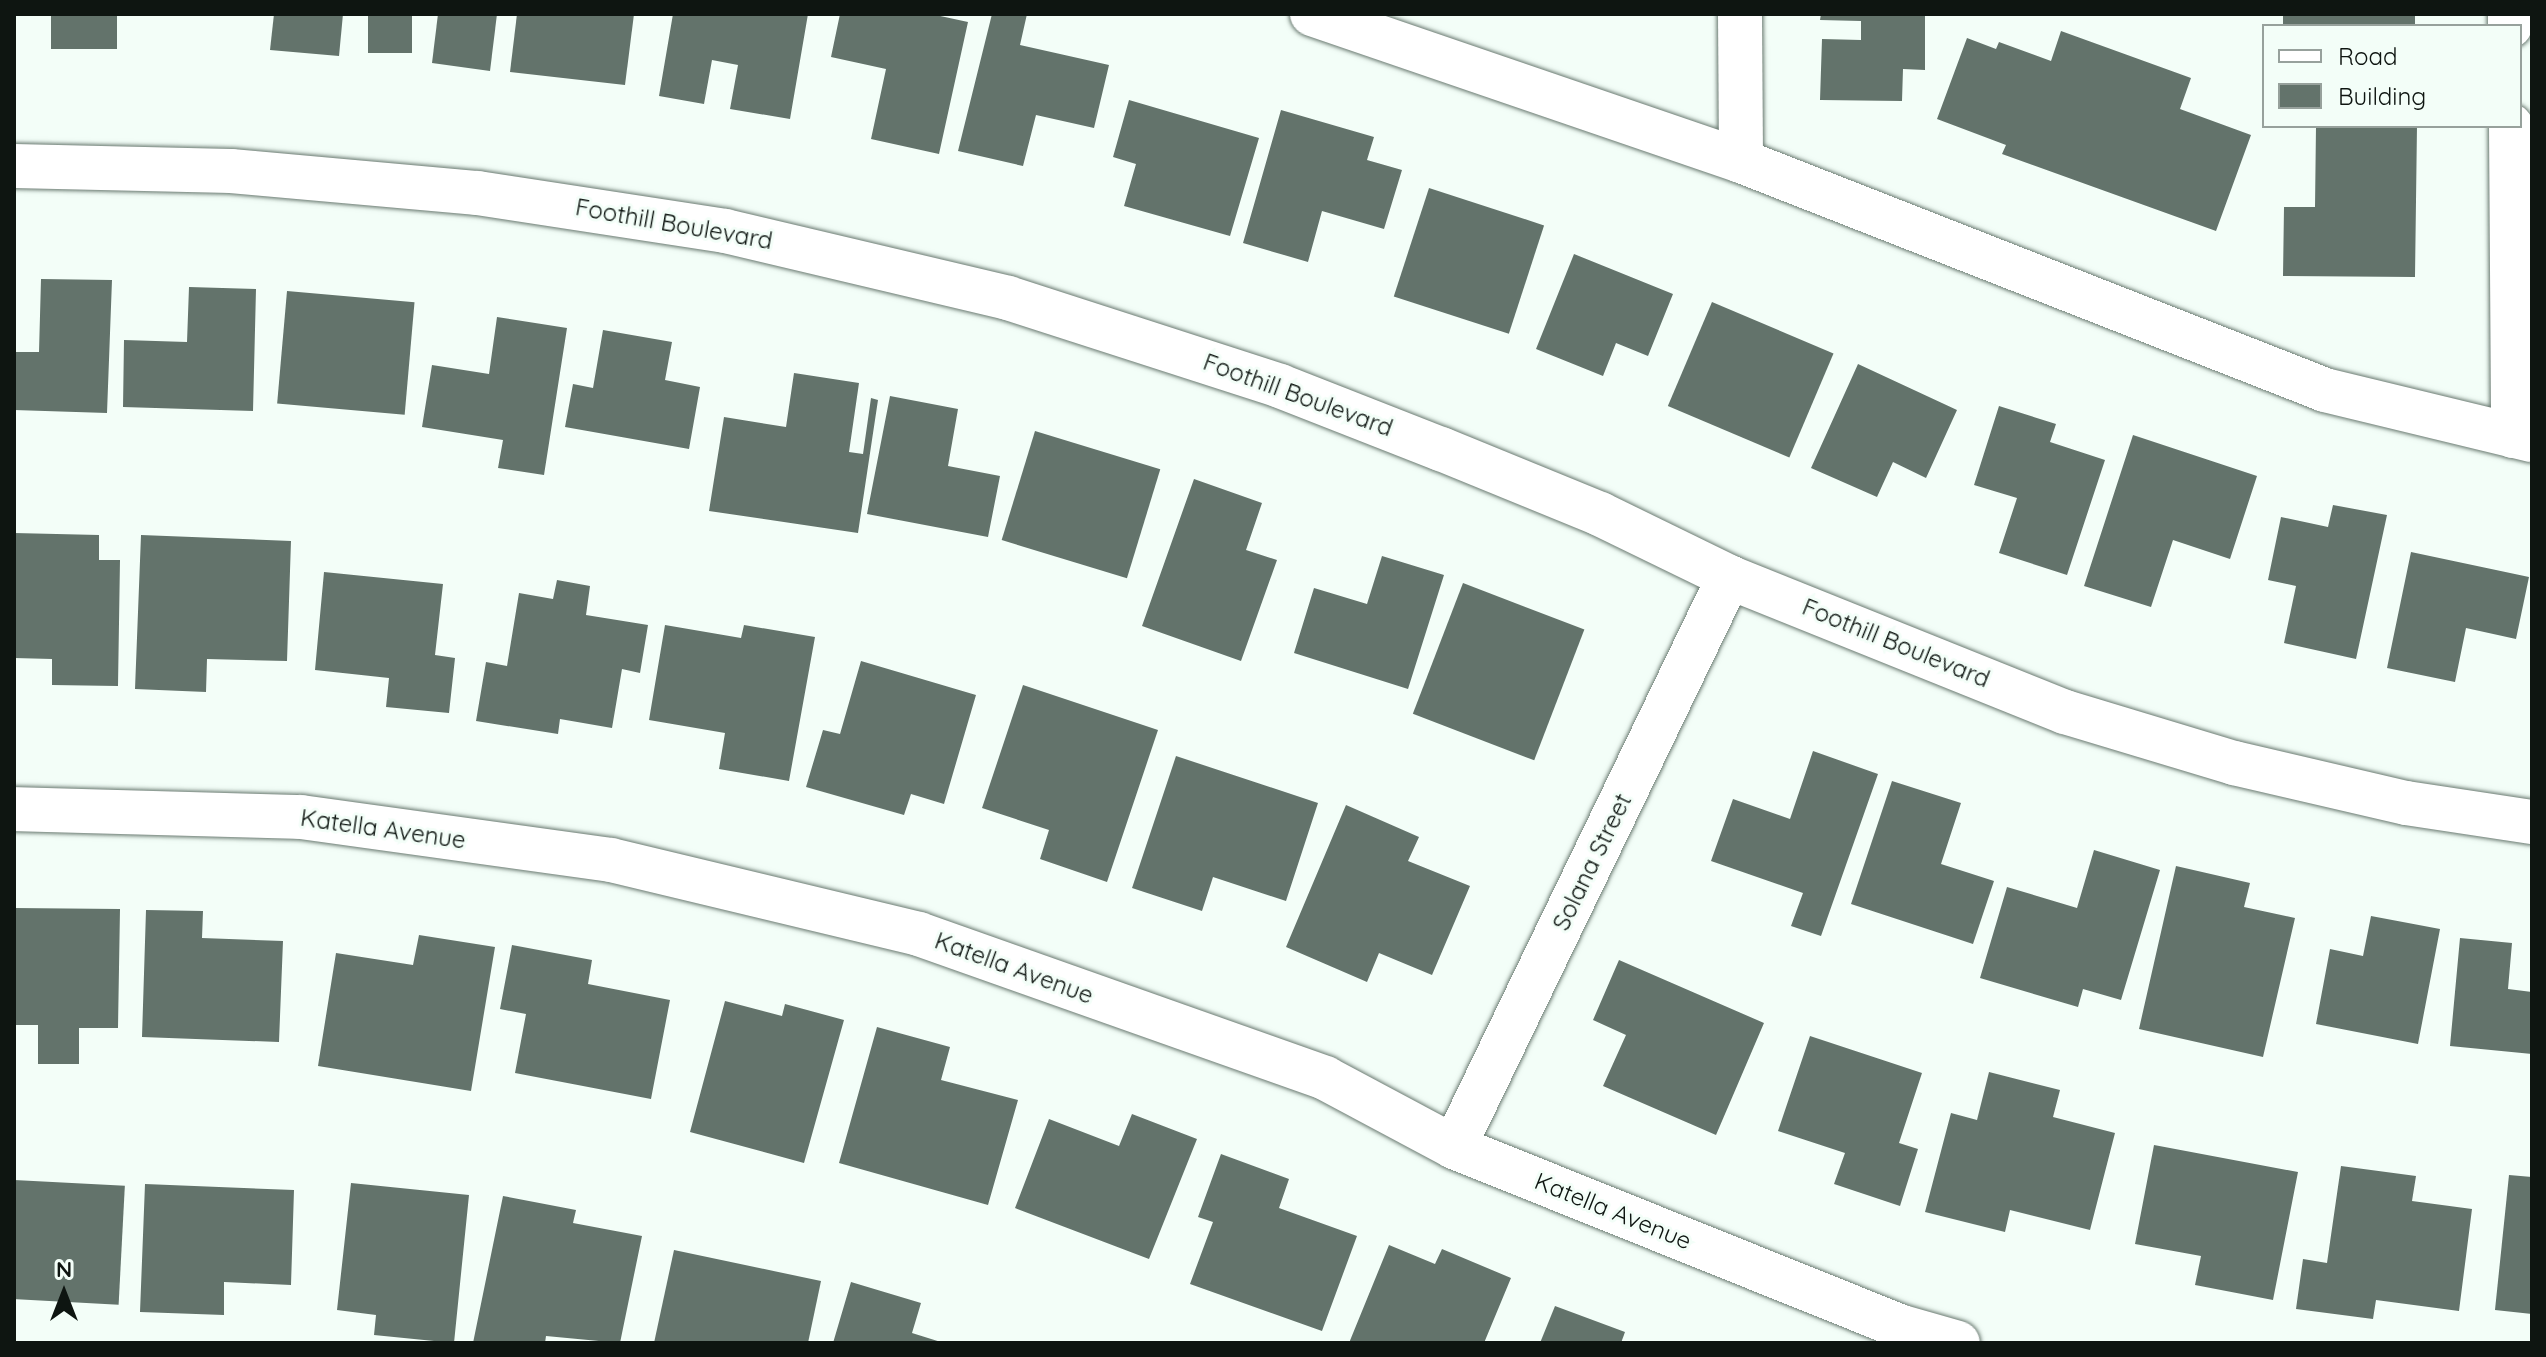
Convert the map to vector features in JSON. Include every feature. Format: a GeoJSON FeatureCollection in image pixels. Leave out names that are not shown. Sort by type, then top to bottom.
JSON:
{"type":"FeatureCollection","features":[{"type":"Feature","properties":{"kind":"street"},"geometry":{"type":"LineString","coordinates":[[1312,14],[1741,161],[2325,390],[2522,438],[2511,128]]}},
{"type":"Feature","properties":{"kind":"street"},"geometry":{"type":"LineString","coordinates":[[1740,14],[1741,161]]}},
{"type":"Feature","properties":{"kind":"street","name":"Foothill Boulevard"},"geometry":{"type":"LineString","coordinates":[[14,166],[231,171],[463,191],[725,231],[866,262],[1091,323],[1280,386],[1600,514],[1729,577],[2121,729],[2406,803],[2532,822]]}},
{"type":"Feature","properties":{"kind":"street","name":"Solana Street"},"geometry":{"type":"LineString","coordinates":[[1454,1147],[1729,577]]}},
{"type":"Feature","properties":{"kind":"street","name":"Katella Avenue"},"geometry":{"type":"LineString","coordinates":[[14,809],[301,817],[627,864],[919,934],[1325,1078],[1454,1147],[1902,1327],[1958,1343]]}},
{"type":"Feature","properties":{"kind":"building"},"geometry":{"type":"Polygon","coordinates":[[[51,14],[117,14],[117,49],[51,49],[51,14]]]}},
{"type":"Feature","properties":{"kind":"building"},"geometry":{"type":"Polygon","coordinates":[[[274,14],[343,14],[339,56],[270,50],[274,14]]]}},
{"type":"Feature","properties":{"kind":"building"},"geometry":{"type":"Polygon","coordinates":[[[368,14],[412,14],[412,53],[368,53],[368,14]]]}},
{"type":"Feature","properties":{"kind":"building"},"geometry":{"type":"Polygon","coordinates":[[[438,14],[497,14],[490,71],[432,63],[438,14]]]}},
{"type":"Feature","properties":{"kind":"building"},"geometry":{"type":"Polygon","coordinates":[[[517,14],[634,14],[625,85],[510,72],[517,14]]]}},
{"type":"Feature","properties":{"kind":"building"},"geometry":{"type":"Polygon","coordinates":[[[673,14],[808,14],[790,119],[730,109],[738,65],[712,60],[704,104],[659,96],[673,14]]]}},
{"type":"Feature","properties":{"kind":"building"},"geometry":{"type":"Polygon","coordinates":[[[840,14],[931,14],[968,22],[939,154],[871,139],[886,69],[831,57],[840,14]]]}},
{"type":"Feature","properties":{"kind":"building"},"geometry":{"type":"Polygon","coordinates":[[[992,14],[1027,14],[1020,45],[1109,65],[1094,128],[1036,115],[1023,166],[958,151],[992,14]]]}},
{"type":"Feature","properties":{"kind":"building"},"geometry":{"type":"Polygon","coordinates":[[[1821,14],[1925,14],[1925,70],[1903,69],[1902,101],[1820,100],[1822,39],[1861,40],[1861,21],[1820,20],[1821,14]]]}},
{"type":"Feature","properties":{"kind":"building"},"geometry":{"type":"Polygon","coordinates":[[[2283,14],[2415,14],[2415,24],[2283,24],[2283,14]]]}},
{"type":"Feature","properties":{"kind":"building"},"geometry":{"type":"Polygon","coordinates":[[[2061,31],[2191,78],[2180,109],[2251,135],[2216,231],[2002,154],[2006,145],[1937,119],[1967,38],[1996,49],[1999,42],[2051,61],[2061,31]]]}},
{"type":"Feature","properties":{"kind":"building"},"geometry":{"type":"Polygon","coordinates":[[[1129,100],[1259,138],[1230,236],[1124,206],[1136,164],[1113,157],[1129,100]]]}},
{"type":"Feature","properties":{"kind":"building"},"geometry":{"type":"Polygon","coordinates":[[[1281,110],[1374,137],[1367,160],[1402,170],[1384,229],[1322,211],[1308,262],[1243,243],[1281,110]]]}},
{"type":"Feature","properties":{"kind":"building"},"geometry":{"type":"Polygon","coordinates":[[[2316,128],[2417,128],[2415,277],[2283,276],[2284,207],[2315,207],[2316,128]]]}},
{"type":"Feature","properties":{"kind":"building"},"geometry":{"type":"Polygon","coordinates":[[[1429,188],[1544,225],[1509,334],[1394,296],[1429,188]]]}},
{"type":"Feature","properties":{"kind":"building"},"geometry":{"type":"Polygon","coordinates":[[[1574,254],[1673,294],[1648,356],[1616,343],[1603,376],[1536,349],[1574,254]]]}},
{"type":"Feature","properties":{"kind":"building"},"geometry":{"type":"Polygon","coordinates":[[[41,279],[112,280],[107,413],[14,410],[14,352],[39,352],[41,279]]]}},
{"type":"Feature","properties":{"kind":"building"},"geometry":{"type":"Polygon","coordinates":[[[189,287],[256,289],[253,411],[123,407],[124,340],[187,342],[189,287]]]}},
{"type":"Feature","properties":{"kind":"building"},"geometry":{"type":"Polygon","coordinates":[[[287,291],[415,302],[405,415],[277,404],[287,291]]]}},
{"type":"Feature","properties":{"kind":"building"},"geometry":{"type":"Polygon","coordinates":[[[1712,302],[1834,354],[1789,458],[1668,406],[1712,302]]]}},
{"type":"Feature","properties":{"kind":"building"},"geometry":{"type":"Polygon","coordinates":[[[497,317],[567,328],[544,475],[498,468],[503,440],[422,427],[432,365],[489,374],[497,317]]]}},
{"type":"Feature","properties":{"kind":"building"},"geometry":{"type":"Polygon","coordinates":[[[603,330],[672,342],[665,380],[700,387],[689,449],[565,427],[573,384],[593,388],[603,330]]]}},
{"type":"Feature","properties":{"kind":"building"},"geometry":{"type":"Polygon","coordinates":[[[1858,364],[1957,410],[1926,478],[1893,462],[1877,497],[1811,468],[1858,364]]]}},
{"type":"Feature","properties":{"kind":"building"},"geometry":{"type":"Polygon","coordinates":[[[794,373],[859,383],[849,452],[863,454],[871,398],[878,400],[858,533],[709,511],[724,417],[786,427],[794,373]]]}},
{"type":"Feature","properties":{"kind":"building"},"geometry":{"type":"Polygon","coordinates":[[[890,396],[958,409],[948,466],[1000,476],[988,537],[867,514],[890,396]]]}},
{"type":"Feature","properties":{"kind":"building"},"geometry":{"type":"Polygon","coordinates":[[[1999,406],[2056,424],[2050,442],[2105,460],[2067,575],[1999,553],[2017,498],[1974,485],[1999,406]]]}},
{"type":"Feature","properties":{"kind":"building"},"geometry":{"type":"Polygon","coordinates":[[[1035,431],[1160,469],[1127,578],[1002,540],[1035,431]]]}},
{"type":"Feature","properties":{"kind":"building"},"geometry":{"type":"Polygon","coordinates":[[[2133,435],[2257,476],[2230,559],[2173,540],[2151,607],[2084,586],[2133,435]]]}},
{"type":"Feature","properties":{"kind":"building"},"geometry":{"type":"Polygon","coordinates":[[[1194,479],[1262,503],[1246,550],[1277,560],[1241,661],[1142,626],[1194,479]]]}},
{"type":"Feature","properties":{"kind":"building"},"geometry":{"type":"Polygon","coordinates":[[[2333,505],[2387,515],[2356,659],[2284,643],[2296,586],[2268,580],[2281,517],[2328,527],[2333,505]]]}},
{"type":"Feature","properties":{"kind":"building"},"geometry":{"type":"Polygon","coordinates":[[[14,533],[99,535],[99,560],[120,560],[118,686],[52,685],[52,659],[14,658],[14,533]]]}},
{"type":"Feature","properties":{"kind":"building"},"geometry":{"type":"Polygon","coordinates":[[[141,535],[291,541],[287,661],[207,659],[206,692],[135,689],[141,535]]]}},
{"type":"Feature","properties":{"kind":"building"},"geometry":{"type":"Polygon","coordinates":[[[2411,552],[2529,577],[2516,639],[2466,628],[2455,682],[2387,668],[2411,552]]]}},
{"type":"Feature","properties":{"kind":"building"},"geometry":{"type":"Polygon","coordinates":[[[1382,556],[1444,575],[1408,689],[1294,653],[1314,588],[1367,604],[1382,556]]]}},
{"type":"Feature","properties":{"kind":"building"},"geometry":{"type":"Polygon","coordinates":[[[324,572],[443,584],[435,655],[455,658],[449,713],[386,707],[389,678],[315,670],[324,572]]]}},
{"type":"Feature","properties":{"kind":"building"},"geometry":{"type":"Polygon","coordinates":[[[557,580],[590,586],[586,615],[648,625],[640,673],[622,669],[612,728],[560,719],[558,734],[476,721],[486,662],[507,666],[519,593],[553,599],[557,580]]]}},
{"type":"Feature","properties":{"kind":"building"},"geometry":{"type":"Polygon","coordinates":[[[1463,583],[1584,630],[1534,760],[1413,714],[1463,583]]]}},
{"type":"Feature","properties":{"kind":"building"},"geometry":{"type":"Polygon","coordinates":[[[665,625],[741,638],[744,625],[815,637],[789,781],[719,769],[725,733],[649,720],[665,625]]]}},
{"type":"Feature","properties":{"kind":"building"},"geometry":{"type":"Polygon","coordinates":[[[861,661],[976,695],[944,804],[911,794],[904,815],[806,787],[823,730],[840,734],[861,661]]]}},
{"type":"Feature","properties":{"kind":"building"},"geometry":{"type":"Polygon","coordinates":[[[1023,685],[1158,730],[1107,882],[1040,859],[1049,830],[982,808],[1023,685]]]}},
{"type":"Feature","properties":{"kind":"building"},"geometry":{"type":"Polygon","coordinates":[[[1813,751],[1878,774],[1821,936],[1791,926],[1803,893],[1711,861],[1733,799],[1790,819],[1813,751]]]}},
{"type":"Feature","properties":{"kind":"building"},"geometry":{"type":"Polygon","coordinates":[[[1176,756],[1318,803],[1286,901],[1213,877],[1202,911],[1132,888],[1176,756]]]}},
{"type":"Feature","properties":{"kind":"building"},"geometry":{"type":"Polygon","coordinates":[[[1892,781],[1961,803],[1941,864],[1994,881],[1973,944],[1851,904],[1892,781]]]}},
{"type":"Feature","properties":{"kind":"building"},"geometry":{"type":"Polygon","coordinates":[[[1346,805],[1419,837],[1408,861],[1470,886],[1432,975],[1379,953],[1367,982],[1286,947],[1346,805]]]}},
{"type":"Feature","properties":{"kind":"building"},"geometry":{"type":"Polygon","coordinates":[[[2094,850],[2160,870],[2121,1000],[2083,989],[2078,1007],[1980,978],[2007,887],[2077,908],[2094,850]]]}},
{"type":"Feature","properties":{"kind":"building"},"geometry":{"type":"Polygon","coordinates":[[[2176,866],[2250,883],[2244,907],[2295,918],[2263,1057],[2139,1029],[2176,866]]]}},
{"type":"Feature","properties":{"kind":"building"},"geometry":{"type":"Polygon","coordinates":[[[14,908],[120,909],[118,1028],[79,1028],[79,1064],[38,1064],[38,1025],[14,1025],[14,908]]]}},
{"type":"Feature","properties":{"kind":"building"},"geometry":{"type":"Polygon","coordinates":[[[146,910],[203,911],[202,938],[283,941],[279,1042],[142,1037],[146,910]]]}},
{"type":"Feature","properties":{"kind":"building"},"geometry":{"type":"Polygon","coordinates":[[[2371,916],[2440,929],[2418,1044],[2316,1024],[2330,949],[2363,956],[2371,916]]]}},
{"type":"Feature","properties":{"kind":"building"},"geometry":{"type":"Polygon","coordinates":[[[419,935],[495,947],[471,1091],[318,1066],[336,953],[413,965],[419,935]]]}},
{"type":"Feature","properties":{"kind":"building"},"geometry":{"type":"Polygon","coordinates":[[[2460,938],[2512,943],[2508,989],[2532,992],[2532,1054],[2450,1046],[2460,938]]]}},
{"type":"Feature","properties":{"kind":"building"},"geometry":{"type":"Polygon","coordinates":[[[512,945],[592,960],[588,984],[670,1000],[651,1099],[515,1073],[526,1014],[500,1009],[512,945]]]}},
{"type":"Feature","properties":{"kind":"building"},"geometry":{"type":"Polygon","coordinates":[[[1619,960],[1764,1023],[1716,1135],[1603,1086],[1626,1035],[1593,1020],[1619,960]]]}},
{"type":"Feature","properties":{"kind":"building"},"geometry":{"type":"Polygon","coordinates":[[[725,1001],[782,1016],[785,1004],[844,1020],[804,1163],[690,1132],[725,1001]]]}},
{"type":"Feature","properties":{"kind":"building"},"geometry":{"type":"Polygon","coordinates":[[[877,1027],[950,1047],[941,1080],[1018,1100],[988,1205],[839,1163],[877,1027]]]}},
{"type":"Feature","properties":{"kind":"building"},"geometry":{"type":"Polygon","coordinates":[[[1810,1036],[1922,1073],[1899,1143],[1918,1149],[1900,1206],[1834,1184],[1845,1153],[1778,1131],[1810,1036]]]}},
{"type":"Feature","properties":{"kind":"building"},"geometry":{"type":"Polygon","coordinates":[[[1989,1072],[2060,1090],[2053,1117],[2115,1133],[2090,1230],[2010,1210],[2005,1232],[1925,1212],[1951,1113],[1977,1120],[1989,1072]]]}},
{"type":"Feature","properties":{"kind":"building"},"geometry":{"type":"Polygon","coordinates":[[[1132,1114],[1197,1139],[1149,1259],[1015,1208],[1049,1119],[1119,1146],[1132,1114]]]}},
{"type":"Feature","properties":{"kind":"building"},"geometry":{"type":"Polygon","coordinates":[[[2154,1145],[2298,1172],[2273,1300],[2195,1285],[2201,1256],[2135,1244],[2154,1145]]]}},
{"type":"Feature","properties":{"kind":"building"},"geometry":{"type":"Polygon","coordinates":[[[1221,1154],[1289,1179],[1279,1208],[1357,1236],[1322,1331],[1190,1284],[1213,1222],[1198,1217],[1221,1154]]]}},
{"type":"Feature","properties":{"kind":"building"},"geometry":{"type":"Polygon","coordinates":[[[2341,1166],[2416,1176],[2412,1201],[2472,1209],[2459,1311],[2376,1300],[2373,1319],[2296,1309],[2303,1259],[2327,1263],[2341,1166]]]}},
{"type":"Feature","properties":{"kind":"building"},"geometry":{"type":"Polygon","coordinates":[[[2509,1175],[2532,1177],[2532,1314],[2495,1310],[2509,1175]]]}},
{"type":"Feature","properties":{"kind":"building"},"geometry":{"type":"Polygon","coordinates":[[[14,1180],[125,1186],[119,1305],[14,1299],[14,1180]]]}},
{"type":"Feature","properties":{"kind":"building"},"geometry":{"type":"Polygon","coordinates":[[[351,1183],[469,1195],[454,1343],[374,1335],[376,1315],[337,1310],[351,1183]]]}},
{"type":"Feature","properties":{"kind":"building"},"geometry":{"type":"Polygon","coordinates":[[[145,1184],[294,1190],[291,1285],[224,1282],[224,1315],[140,1312],[145,1184]]]}},
{"type":"Feature","properties":{"kind":"building"},"geometry":{"type":"Polygon","coordinates":[[[503,1196],[576,1210],[573,1223],[642,1236],[620,1343],[546,1336],[545,1343],[473,1343],[503,1196]]]}},
{"type":"Feature","properties":{"kind":"building"},"geometry":{"type":"Polygon","coordinates":[[[1389,1245],[1435,1264],[1442,1249],[1511,1278],[1484,1343],[1349,1343],[1389,1245]]]}},
{"type":"Feature","properties":{"kind":"building"},"geometry":{"type":"Polygon","coordinates":[[[674,1250],[821,1281],[808,1343],[654,1343],[674,1250]]]}},
{"type":"Feature","properties":{"kind":"building"},"geometry":{"type":"Polygon","coordinates":[[[851,1282],[921,1303],[912,1333],[944,1343],[833,1343],[851,1282]]]}},
{"type":"Feature","properties":{"kind":"building"},"geometry":{"type":"Polygon","coordinates":[[[1555,1306],[1625,1332],[1621,1343],[1540,1343],[1555,1306]]]}}]}
